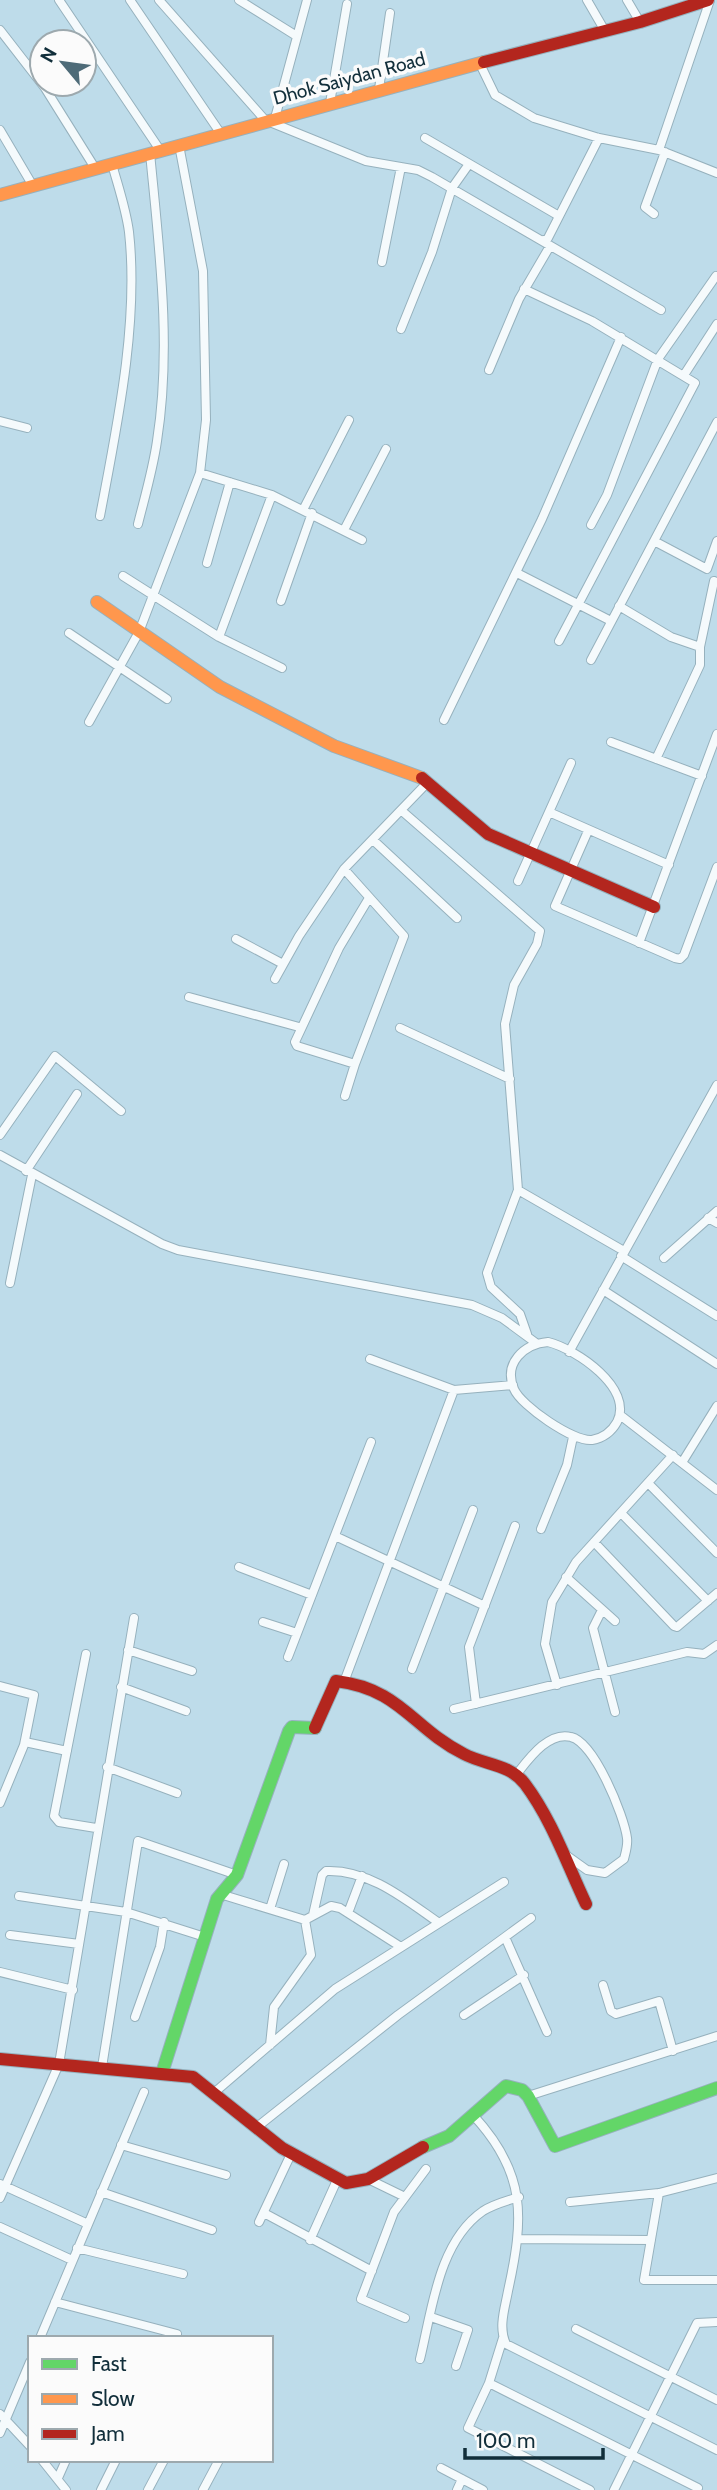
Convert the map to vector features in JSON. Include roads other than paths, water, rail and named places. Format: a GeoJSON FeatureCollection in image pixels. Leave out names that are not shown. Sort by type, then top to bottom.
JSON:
{"type":"FeatureCollection","features":[{"type":"Feature","properties":{"kind":"street"},"geometry":{"type":"LineString","coordinates":[[59,0],[155,152],[163,343],[158,438],[138,524]]}},
{"type":"Feature","properties":{"kind":"street"},"geometry":{"type":"LineString","coordinates":[[130,0],[220,134]]}},
{"type":"Feature","properties":{"kind":"street"},"geometry":{"type":"LineString","coordinates":[[159,0],[270,119],[366,161],[418,170],[661,310]]}},
{"type":"Feature","properties":{"kind":"street"},"geometry":{"type":"LineString","coordinates":[[239,0],[295,35]]}},
{"type":"Feature","properties":{"kind":"street"},"geometry":{"type":"LineString","coordinates":[[270,119],[307,0]]}},
{"type":"Feature","properties":{"kind":"street"},"geometry":{"type":"LineString","coordinates":[[587,0],[605,31]]}},
{"type":"Feature","properties":{"kind":"street"},"geometry":{"type":"LineString","coordinates":[[627,0],[640,22]]}},
{"type":"Feature","properties":{"kind":"street"},"geometry":{"type":"LineString","coordinates":[[654,214],[645,207],[709,0]]}},
{"type":"Feature","properties":{"kind":"street","name":"Dhok Saiydan Road"},"geometry":{"type":"LineString","coordinates":[[0,195],[379,89],[640,22],[709,0]]}},
{"type":"Feature","properties":{"kind":"street"},"geometry":{"type":"LineString","coordinates":[[330,103],[347,4]]}},
{"type":"Feature","properties":{"kind":"street"},"geometry":{"type":"LineString","coordinates":[[379,89],[390,13]]}},
{"type":"Feature","properties":{"kind":"street"},"geometry":{"type":"LineString","coordinates":[[0,30],[45,88],[94,168]]}},
{"type":"Feature","properties":{"kind":"street"},"geometry":{"type":"LineString","coordinates":[[480,64],[495,95],[534,118],[599,138],[662,151],[717,173]]}},
{"type":"Feature","properties":{"kind":"street"},"geometry":{"type":"LineString","coordinates":[[0,130],[33,186]]}},
{"type":"Feature","properties":{"kind":"street"},"geometry":{"type":"LineString","coordinates":[[425,138],[559,216]]}},
{"type":"Feature","properties":{"kind":"street"},"geometry":{"type":"LineString","coordinates":[[489,370],[524,289],[599,138]]}},
{"type":"Feature","properties":{"kind":"street"},"geometry":{"type":"LineString","coordinates":[[89,722],[122,667],[139,632],[200,472],[206,408],[203,271],[179,145]]}},
{"type":"Feature","properties":{"kind":"street"},"geometry":{"type":"LineString","coordinates":[[100,516],[114,445],[131,278],[129,228],[112,164]]}},
{"type":"Feature","properties":{"kind":"street"},"geometry":{"type":"LineString","coordinates":[[401,329],[432,252],[452,188],[469,164]]}},
{"type":"Feature","properties":{"kind":"street"},"geometry":{"type":"LineString","coordinates":[[382,262],[401,167]]}},
{"type":"Feature","properties":{"kind":"street"},"geometry":{"type":"LineString","coordinates":[[591,526],[607,495],[658,359],[716,276]]}},
{"type":"Feature","properties":{"kind":"street"},"geometry":{"type":"LineString","coordinates":[[524,289],[621,337],[695,383],[559,641]]}},
{"type":"Feature","properties":{"kind":"street"},"geometry":{"type":"LineString","coordinates":[[684,375],[717,324]]}},
{"type":"Feature","properties":{"kind":"street"},"geometry":{"type":"LineString","coordinates":[[444,720],[517,573],[621,337]]}},
{"type":"Feature","properties":{"kind":"street"},"geometry":{"type":"LineString","coordinates":[[304,508],[349,420]]}},
{"type":"Feature","properties":{"kind":"street"},"geometry":{"type":"LineString","coordinates":[[0,421],[27,428]]}},
{"type":"Feature","properties":{"kind":"street"},"geometry":{"type":"LineString","coordinates":[[591,660],[717,422]]}},
{"type":"Feature","properties":{"kind":"street"},"geometry":{"type":"LineString","coordinates":[[344,530],[386,449]]}},
{"type":"Feature","properties":{"kind":"street"},"geometry":{"type":"LineString","coordinates":[[200,472],[304,508],[362,540]]}},
{"type":"Feature","properties":{"kind":"street"},"geometry":{"type":"LineString","coordinates":[[206,563],[230,482]]}},
{"type":"Feature","properties":{"kind":"street"},"geometry":{"type":"LineString","coordinates":[[219,637],[272,495]]}},
{"type":"Feature","properties":{"kind":"street"},"geometry":{"type":"LineString","coordinates":[[281,601],[312,513]]}},
{"type":"Feature","properties":{"kind":"street"},"geometry":{"type":"LineString","coordinates":[[654,541],[707,569],[717,541]]}},
{"type":"Feature","properties":{"kind":"street"},"geometry":{"type":"LineString","coordinates":[[517,573],[611,621]]}},
{"type":"Feature","properties":{"kind":"street"},"geometry":{"type":"LineString","coordinates":[[123,576],[219,637],[282,668]]}},
{"type":"Feature","properties":{"kind":"street"},"geometry":{"type":"LineString","coordinates":[[656,759],[700,665],[700,647],[714,581]]}},
{"type":"Feature","properties":{"kind":"street"},"geometry":{"type":"LineString","coordinates":[[97,602],[231,693],[334,746],[428,782],[488,834],[654,906]]}},
{"type":"Feature","properties":{"kind":"street"},"geometry":{"type":"LineString","coordinates":[[619,606],[671,637],[700,647]]}},
{"type":"Feature","properties":{"kind":"street"},"geometry":{"type":"LineString","coordinates":[[69,633],[167,699]]}},
{"type":"Feature","properties":{"kind":"street"},"geometry":{"type":"LineString","coordinates":[[639,943],[717,734]]}},
{"type":"Feature","properties":{"kind":"street"},"geometry":{"type":"LineString","coordinates":[[611,742],[702,776]]}},
{"type":"Feature","properties":{"kind":"street"},"geometry":{"type":"LineString","coordinates":[[518,881],[571,764]]}},
{"type":"Feature","properties":{"kind":"street"},"geometry":{"type":"LineString","coordinates":[[275,979],[344,869],[428,782]]}},
{"type":"Feature","properties":{"kind":"street"},"geometry":{"type":"LineString","coordinates":[[402,811],[540,931],[508,1006],[505,1024],[518,1190],[487,1273],[491,1287],[520,1314],[527,1334]]}},
{"type":"Feature","properties":{"kind":"street"},"geometry":{"type":"LineString","coordinates":[[550,811],[588,831],[669,865]]}},
{"type":"Feature","properties":{"kind":"street"},"geometry":{"type":"LineString","coordinates":[[588,831],[555,906],[675,958],[680,959],[684,955],[717,867]]}},
{"type":"Feature","properties":{"kind":"street"},"geometry":{"type":"LineString","coordinates":[[373,840],[457,918]]}},
{"type":"Feature","properties":{"kind":"street"},"geometry":{"type":"LineString","coordinates":[[344,869],[404,936],[345,1096]]}},
{"type":"Feature","properties":{"kind":"street"},"geometry":{"type":"LineString","coordinates":[[355,1064],[297,1046],[295,1042],[299,1027],[369,898]]}},
{"type":"Feature","properties":{"kind":"street"},"geometry":{"type":"LineString","coordinates":[[236,939],[284,964]]}},
{"type":"Feature","properties":{"kind":"street"},"geometry":{"type":"LineString","coordinates":[[189,997],[299,1027]]}},
{"type":"Feature","properties":{"kind":"street"},"geometry":{"type":"LineString","coordinates":[[400,1028],[510,1079]]}},
{"type":"Feature","properties":{"kind":"street"},"geometry":{"type":"LineString","coordinates":[[0,1135],[55,1056],[121,1111]]}},
{"type":"Feature","properties":{"kind":"street"},"geometry":{"type":"LineString","coordinates":[[569,1352],[717,1085]]}},
{"type":"Feature","properties":{"kind":"street"},"geometry":{"type":"LineString","coordinates":[[10,1283],[29,1173],[77,1094]]}},
{"type":"Feature","properties":{"kind":"street"},"geometry":{"type":"LineString","coordinates":[[0,1155],[29,1173],[178,1250],[472,1305],[527,1334],[536,1343]]}},
{"type":"Feature","properties":{"kind":"street"},"geometry":{"type":"LineString","coordinates":[[518,1190],[715,1312]]}},
{"type":"Feature","properties":{"kind":"street"},"geometry":{"type":"LineString","coordinates":[[664,1258],[717,1211]]}},
{"type":"Feature","properties":{"kind":"street"},"geometry":{"type":"LineString","coordinates":[[708,1218],[717,1223]]}},
{"type":"Feature","properties":{"kind":"street"},"geometry":{"type":"LineString","coordinates":[[603,1290],[717,1364]]}},
{"type":"Feature","properties":{"kind":"street"},"geometry":{"type":"LineString","coordinates":[[548,1342],[569,1352],[611,1382],[621,1403],[620,1415],[607,1434],[596,1439],[573,1437],[521,1400],[513,1385],[512,1367],[517,1356],[536,1343],[548,1342]]}},
{"type":"Feature","properties":{"kind":"street"},"geometry":{"type":"LineString","coordinates":[[370,1359],[454,1390],[513,1385]]}},
{"type":"Feature","properties":{"kind":"street"},"geometry":{"type":"LineString","coordinates":[[344,1682],[454,1390]]}},
{"type":"Feature","properties":{"kind":"street"},"geometry":{"type":"LineString","coordinates":[[683,1461],[716,1412]]}},
{"type":"Feature","properties":{"kind":"street"},"geometry":{"type":"LineString","coordinates":[[620,1415],[683,1461],[717,1490]]}},
{"type":"Feature","properties":{"kind":"street"},"geometry":{"type":"LineString","coordinates":[[541,1529],[567,1465],[573,1437]]}},
{"type":"Feature","properties":{"kind":"street"},"geometry":{"type":"LineString","coordinates":[[288,1657],[371,1442]]}},
{"type":"Feature","properties":{"kind":"street"},"geometry":{"type":"LineString","coordinates":[[557,1685],[546,1636],[552,1602],[566,1577],[594,1542],[673,1455]]}},
{"type":"Feature","properties":{"kind":"street"},"geometry":{"type":"LineString","coordinates":[[648,1483],[717,1553]]}},
{"type":"Feature","properties":{"kind":"street"},"geometry":{"type":"LineString","coordinates":[[412,1669],[473,1510]]}},
{"type":"Feature","properties":{"kind":"street"},"geometry":{"type":"LineString","coordinates":[[622,1514],[708,1601]]}},
{"type":"Feature","properties":{"kind":"street"},"geometry":{"type":"LineString","coordinates":[[477,1704],[469,1647],[515,1526]]}},
{"type":"Feature","properties":{"kind":"street"},"geometry":{"type":"LineString","coordinates":[[335,1536],[485,1606]]}},
{"type":"Feature","properties":{"kind":"street"},"geometry":{"type":"LineString","coordinates":[[594,1542],[674,1626],[677,1627],[717,1594]]}},
{"type":"Feature","properties":{"kind":"street"},"geometry":{"type":"LineString","coordinates":[[239,1567],[312,1595]]}},
{"type":"Feature","properties":{"kind":"street"},"geometry":{"type":"LineString","coordinates":[[566,1577],[614,1621]]}},
{"type":"Feature","properties":{"kind":"street"},"geometry":{"type":"LineString","coordinates":[[602,1610],[593,1628],[615,1712]]}},
{"type":"Feature","properties":{"kind":"street"},"geometry":{"type":"LineString","coordinates":[[0,2198],[59,2064],[73,1990],[96,1828],[134,1618]]}},
{"type":"Feature","properties":{"kind":"street"},"geometry":{"type":"LineString","coordinates":[[263,1622],[297,1633]]}},
{"type":"Feature","properties":{"kind":"street"},"geometry":{"type":"LineString","coordinates":[[454,1709],[687,1653],[704,1654],[717,1645]]}},
{"type":"Feature","properties":{"kind":"street"},"geometry":{"type":"LineString","coordinates":[[128,1650],[192,1671]]}},
{"type":"Feature","properties":{"kind":"street"},"geometry":{"type":"LineString","coordinates":[[86,1654],[55,1820],[96,1828]]}},
{"type":"Feature","properties":{"kind":"street"},"geometry":{"type":"LineString","coordinates":[[162,2073],[220,1894],[237,1875],[289,1731],[292,1727],[314,1730],[320,1723],[329,1688],[336,1681],[389,1694],[464,1754],[493,1763],[516,1775],[524,1783],[586,1903]]}},
{"type":"Feature","properties":{"kind":"street"},"geometry":{"type":"LineString","coordinates":[[0,1686],[34,1695],[25,1742],[0,1803]]}},
{"type":"Feature","properties":{"kind":"street"},"geometry":{"type":"LineString","coordinates":[[121,1688],[186,1711]]}},
{"type":"Feature","properties":{"kind":"street"},"geometry":{"type":"LineString","coordinates":[[516,1775],[538,1749],[559,1737],[571,1737],[584,1745],[597,1761],[627,1834],[624,1859],[605,1873],[587,1870],[561,1852]]}},
{"type":"Feature","properties":{"kind":"street"},"geometry":{"type":"LineString","coordinates":[[25,1742],[67,1751]]}},
{"type":"Feature","properties":{"kind":"street"},"geometry":{"type":"LineString","coordinates":[[107,1767],[177,1793]]}},
{"type":"Feature","properties":{"kind":"street"},"geometry":{"type":"LineString","coordinates":[[102,2067],[138,1841],[237,1875]]}},
{"type":"Feature","properties":{"kind":"street"},"geometry":{"type":"LineString","coordinates":[[270,1909],[284,1864]]}},
{"type":"Feature","properties":{"kind":"street"},"geometry":{"type":"LineString","coordinates":[[270,2045],[274,2007],[311,1955],[309,1917],[322,1875],[327,1871],[362,1876],[439,1923]]}},
{"type":"Feature","properties":{"kind":"street"},"geometry":{"type":"LineString","coordinates":[[348,1913],[362,1876]]}},
{"type":"Feature","properties":{"kind":"street"},"geometry":{"type":"LineString","coordinates":[[215,2092],[335,1989],[505,1882]]}},
{"type":"Feature","properties":{"kind":"street"},"geometry":{"type":"LineString","coordinates":[[220,1894],[309,1917],[331,1906],[348,1913],[401,1947]]}},
{"type":"Feature","properties":{"kind":"street"},"geometry":{"type":"LineString","coordinates":[[19,1896],[85,1908],[126,1912],[205,1937]]}},
{"type":"Feature","properties":{"kind":"street"},"geometry":{"type":"LineString","coordinates":[[257,2127],[398,2015],[531,1918]]}},
{"type":"Feature","properties":{"kind":"street"},"geometry":{"type":"LineString","coordinates":[[135,2017],[160,1947],[164,1922]]}},
{"type":"Feature","properties":{"kind":"street"},"geometry":{"type":"LineString","coordinates":[[10,1935],[79,1944]]}},
{"type":"Feature","properties":{"kind":"street"},"geometry":{"type":"LineString","coordinates":[[505,1937],[547,2032]]}},
{"type":"Feature","properties":{"kind":"street"},"geometry":{"type":"LineString","coordinates":[[0,1972],[73,1990]]}},
{"type":"Feature","properties":{"kind":"street"},"geometry":{"type":"LineString","coordinates":[[464,2015],[524,1975]]}},
{"type":"Feature","properties":{"kind":"street"},"geometry":{"type":"LineString","coordinates":[[603,1985],[611,2011],[616,2014],[659,2001],[673,2051]]}},
{"type":"Feature","properties":{"kind":"street"},"geometry":{"type":"LineString","coordinates":[[528,2096],[717,2036]]}},
{"type":"Feature","properties":{"kind":"street"},"geometry":{"type":"LineString","coordinates":[[0,2059],[193,2077],[291,2154],[346,2183],[368,2179],[418,2149],[449,2136],[506,2086],[522,2090],[528,2096],[551,2143],[559,2146],[717,2088]]}},
{"type":"Feature","properties":{"kind":"street"},"geometry":{"type":"LineString","coordinates":[[41,2336],[145,2092]]}},
{"type":"Feature","properties":{"kind":"street"},"geometry":{"type":"LineString","coordinates":[[473,2115],[499,2145],[513,2174],[519,2197],[519,2239],[502,2319],[503,2338],[489,2383],[468,2428],[590,2490]]}},
{"type":"Feature","properties":{"kind":"street"},"geometry":{"type":"LineString","coordinates":[[121,2145],[226,2175]]}},
{"type":"Feature","properties":{"kind":"street"},"geometry":{"type":"LineString","coordinates":[[291,2154],[262,2218],[372,2271]]}},
{"type":"Feature","properties":{"kind":"street"},"geometry":{"type":"LineString","coordinates":[[405,2318],[361,2299],[403,2196],[426,2169]]}},
{"type":"Feature","properties":{"kind":"street"},"geometry":{"type":"LineString","coordinates":[[570,2202],[659,2193],[717,2178]]}},
{"type":"Feature","properties":{"kind":"street"},"geometry":{"type":"LineString","coordinates":[[368,2179],[403,2196]]}},
{"type":"Feature","properties":{"kind":"street"},"geometry":{"type":"LineString","coordinates":[[310,2240],[337,2180]]}},
{"type":"Feature","properties":{"kind":"street"},"geometry":{"type":"LineString","coordinates":[[3,2186],[88,2224]]}},
{"type":"Feature","properties":{"kind":"street"},"geometry":{"type":"LineString","coordinates":[[102,2192],[212,2230]]}},
{"type":"Feature","properties":{"kind":"street"},"geometry":{"type":"LineString","coordinates":[[659,2193],[643,2277],[646,2282],[717,2280]]}},
{"type":"Feature","properties":{"kind":"street"},"geometry":{"type":"LineString","coordinates":[[420,2359],[445,2263],[467,2227],[493,2205],[519,2197]]}},
{"type":"Feature","properties":{"kind":"street"},"geometry":{"type":"LineString","coordinates":[[0,2227],[72,2260]]}},
{"type":"Feature","properties":{"kind":"street"},"geometry":{"type":"LineString","coordinates":[[519,2239],[652,2240]]}},
{"type":"Feature","properties":{"kind":"street"},"geometry":{"type":"LineString","coordinates":[[77,2248],[183,2274]]}},
{"type":"Feature","properties":{"kind":"street"},"geometry":{"type":"LineString","coordinates":[[55,2302],[177,2334]]}},
{"type":"Feature","properties":{"kind":"street"},"geometry":{"type":"LineString","coordinates":[[431,2317],[468,2330],[456,2366]]}},
{"type":"Feature","properties":{"kind":"street"},"geometry":{"type":"LineString","coordinates":[[614,2490],[697,2323],[717,2322]]}},
{"type":"Feature","properties":{"kind":"street"},"geometry":{"type":"LineString","coordinates":[[576,2329],[717,2400]]}},
{"type":"Feature","properties":{"kind":"street"},"geometry":{"type":"LineString","coordinates":[[503,2338],[506,2344],[717,2449]]}},
{"type":"Feature","properties":{"kind":"street"},"geometry":{"type":"LineString","coordinates":[[0,2432],[3,2417],[28,2366]]}},
{"type":"Feature","properties":{"kind":"street"},"geometry":{"type":"LineString","coordinates":[[489,2383],[698,2488]]}},
{"type":"Feature","properties":{"kind":"street"},"geometry":{"type":"LineString","coordinates":[[3,2417],[28,2444]]}},
{"type":"Feature","properties":{"kind":"street"},"geometry":{"type":"LineString","coordinates":[[44,2462],[66,2490]]}},
{"type":"Feature","properties":{"kind":"street"},"geometry":{"type":"LineString","coordinates":[[58,2478],[65,2462]]}},
{"type":"Feature","properties":{"kind":"street"},"geometry":{"type":"LineString","coordinates":[[101,2490],[115,2462]]}},
{"type":"Feature","properties":{"kind":"street"},"geometry":{"type":"LineString","coordinates":[[148,2490],[163,2462]]}},
{"type":"Feature","properties":{"kind":"street"},"geometry":{"type":"LineString","coordinates":[[203,2490],[218,2462]]}},
{"type":"Feature","properties":{"kind":"street"},"geometry":{"type":"LineString","coordinates":[[441,2468],[482,2490]]}},
{"type":"Feature","properties":{"kind":"street"},"geometry":{"type":"LineString","coordinates":[[457,2490],[462,2479]]}}]}
